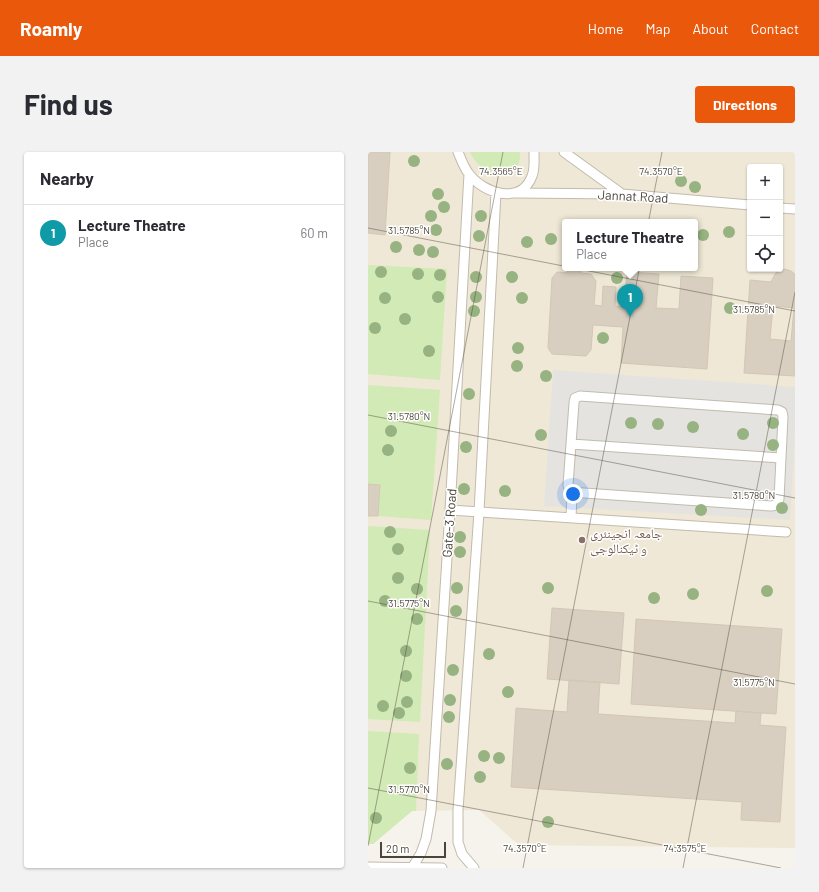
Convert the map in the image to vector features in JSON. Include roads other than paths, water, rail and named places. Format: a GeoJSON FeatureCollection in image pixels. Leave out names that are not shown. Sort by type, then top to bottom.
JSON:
{"type":"FeatureCollection","features":[{"type":"Feature","properties":{"kind":"lane"},"geometry":{"type":"LineString","coordinates":[[458,152],[468,174],[483,187],[496,193],[479,512],[458,810],[458,842],[462,854],[474,868]]}},
{"type":"Feature","properties":{"kind":"lane"},"geometry":{"type":"LineString","coordinates":[[516,193],[526,186],[532,177],[534,152]]}},
{"type":"Feature","properties":{"kind":"lane"},"geometry":{"type":"LineString","coordinates":[[564,152],[622,194]]}},
{"type":"Feature","properties":{"kind":"lane","name":"Gate-3 Road"},"geometry":{"type":"LineString","coordinates":[[412,868],[426,839],[431,811],[450,510],[468,174]]}},
{"type":"Feature","properties":{"kind":"lane","name":"Jannat Road"},"geometry":{"type":"LineString","coordinates":[[496,193],[622,194],[747,205]]}},
{"type":"Feature","properties":{"kind":"lane"},"geometry":{"type":"LineString","coordinates":[[783,208],[795,209]]}},
{"type":"Feature","properties":{"kind":"lane"},"geometry":{"type":"LineString","coordinates":[[580,396],[778,410],[782,412],[784,416],[779,499],[777,505],[771,506],[572,493],[568,489],[571,444],[574,403],[575,398],[580,396]]}},
{"type":"Feature","properties":{"kind":"lane"},"geometry":{"type":"LineString","coordinates":[[571,444],[781,458]]}},
{"type":"Feature","properties":{"kind":"lane"},"geometry":{"type":"LineString","coordinates":[[571,518],[572,493]]}},
{"type":"Feature","properties":{"kind":"lane"},"geometry":{"type":"LineString","coordinates":[[450,510],[786,532]]}},
{"type":"Feature","properties":{"kind":"lane"},"geometry":{"type":"LineString","coordinates":[[368,867],[442,868]]}},
{"type":"Feature","properties":{"kind":"place","name":"Lecture Theatre"},"geometry":{"type":"Point","coordinates":[630,317]}},
{"type":"Feature","properties":{"kind":"place","name":"جامعہ انجینئری و ٹیکنالوجی"},"geometry":{"type":"Point","coordinates":[582,540]}}]}
